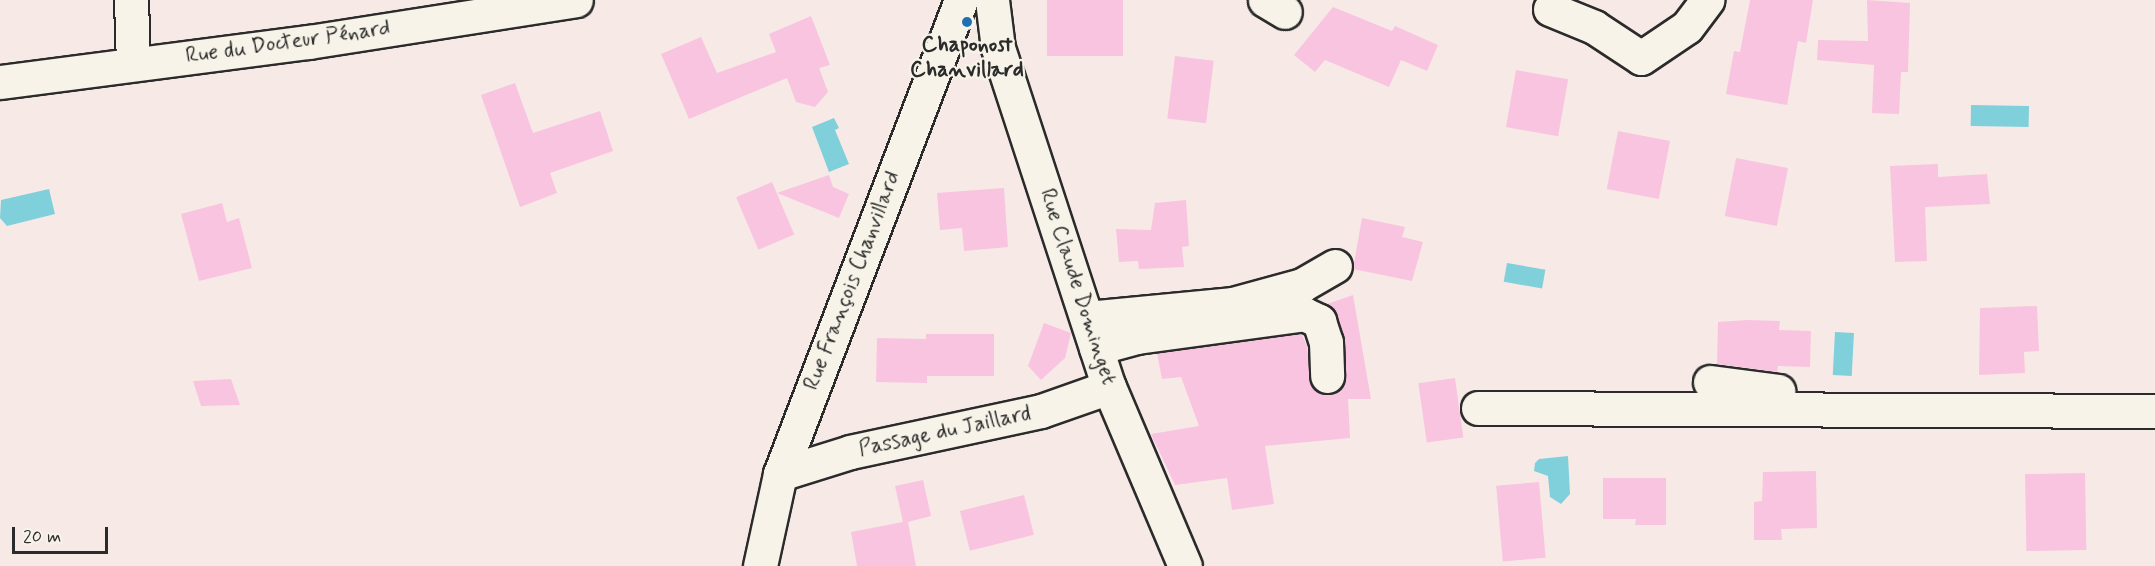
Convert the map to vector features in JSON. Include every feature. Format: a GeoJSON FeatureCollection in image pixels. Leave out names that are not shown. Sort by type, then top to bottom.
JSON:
{"type":"FeatureCollection","features":[{"type":"Feature","properties":{"kind":"street"},"geometry":{"type":"LineString","coordinates":[[130,0],[134,64]]}},
{"type":"Feature","properties":{"kind":"street","name":"Rue du Docteur Pénard"},"geometry":{"type":"LineString","coordinates":[[0,82],[576,0]]}},
{"type":"Feature","properties":{"kind":"street","name":"Rue François Chanvillard"},"geometry":{"type":"LineString","coordinates":[[760,566],[780,474],[961,0]]}},
{"type":"Feature","properties":{"kind":"street","name":"Rue Claude Dominget"},"geometry":{"type":"LineString","coordinates":[[992,0],[998,48],[1109,387],[1185,566]]}},
{"type":"Feature","properties":{"kind":"street"},"geometry":{"type":"LineString","coordinates":[[1550,9],[1594,27],[1641,58],[1687,27],[1707,0]]}},
{"type":"Feature","properties":{"kind":"street"},"geometry":{"type":"LineString","coordinates":[[1092,333],[1233,304],[1302,285],[1335,266]]}},
{"type":"Feature","properties":{"kind":"street"},"geometry":{"type":"LineString","coordinates":[[1092,333],[1137,337],[1304,314],[1319,321],[1326,342],[1327,376]]}},
{"type":"Feature","properties":{"kind":"street"},"geometry":{"type":"LineString","coordinates":[[1710,382],[1767,391],[2155,396]]}},
{"type":"Feature","properties":{"kind":"street","name":"Passage du Jaillard"},"geometry":{"type":"LineString","coordinates":[[780,474],[850,452],[1041,411],[1109,387]]}},
{"type":"Feature","properties":{"kind":"street"},"geometry":{"type":"LineString","coordinates":[[1478,408],[2155,411]]}},
{"type":"Feature","properties":{"kind":"water"},"geometry":{"type":"Polygon","coordinates":[[[1971,105],[2029,106],[2029,127],[1971,126],[1971,105]]]}},
{"type":"Feature","properties":{"kind":"water"},"geometry":{"type":"Polygon","coordinates":[[[834,118],[839,128],[835,130],[849,164],[829,172],[812,127],[834,118]]]}},
{"type":"Feature","properties":{"kind":"water"},"geometry":{"type":"Polygon","coordinates":[[[49,189],[55,214],[7,226],[0,218],[1,200],[49,189]]]}},
{"type":"Feature","properties":{"kind":"water"},"geometry":{"type":"Polygon","coordinates":[[[1507,263],[1545,270],[1542,288],[1504,282],[1507,263]]]}},
{"type":"Feature","properties":{"kind":"water"},"geometry":{"type":"Polygon","coordinates":[[[1835,332],[1854,333],[1852,376],[1833,375],[1835,332]]]}},
{"type":"Feature","properties":{"kind":"water"},"geometry":{"type":"Polygon","coordinates":[[[1568,456],[1570,494],[1561,504],[1550,497],[1548,476],[1534,471],[1535,463],[1539,459],[1568,456]]]}},
{"type":"Feature","properties":{"kind":"building"},"geometry":{"type":"Polygon","coordinates":[[[1047,0],[1123,0],[1123,56],[1047,56],[1047,0]]]}},
{"type":"Feature","properties":{"kind":"building"},"geometry":{"type":"Polygon","coordinates":[[[1750,0],[1813,0],[1806,43],[1798,41],[1787,105],[1726,94],[1734,51],[1740,52],[1750,0]]]}},
{"type":"Feature","properties":{"kind":"building"},"geometry":{"type":"Polygon","coordinates":[[[1867,0],[1910,3],[1908,72],[1901,72],[1899,114],[1872,113],[1874,65],[1817,60],[1818,40],[1868,41],[1867,0]]]}},
{"type":"Feature","properties":{"kind":"building"},"geometry":{"type":"Polygon","coordinates":[[[1333,7],[1392,31],[1395,26],[1438,45],[1427,71],[1401,60],[1389,87],[1325,60],[1315,72],[1294,55],[1333,7]]]}},
{"type":"Feature","properties":{"kind":"building"},"geometry":{"type":"Polygon","coordinates":[[[811,16],[830,65],[819,68],[828,92],[815,107],[796,102],[787,78],[689,119],[661,54],[701,37],[717,73],[776,52],[769,34],[811,16]]]}},
{"type":"Feature","properties":{"kind":"building"},"geometry":{"type":"Polygon","coordinates":[[[1175,56],[1214,61],[1206,123],[1167,119],[1175,56]]]}},
{"type":"Feature","properties":{"kind":"building"},"geometry":{"type":"Polygon","coordinates":[[[1516,70],[1568,79],[1558,136],[1506,127],[1516,70]]]}},
{"type":"Feature","properties":{"kind":"building"},"geometry":{"type":"Polygon","coordinates":[[[515,83],[533,133],[600,111],[613,151],[550,173],[557,193],[520,207],[481,95],[515,83]]]}},
{"type":"Feature","properties":{"kind":"building"},"geometry":{"type":"Polygon","coordinates":[[[1618,131],[1670,141],[1659,199],[1607,189],[1618,131]]]}},
{"type":"Feature","properties":{"kind":"building"},"geometry":{"type":"Polygon","coordinates":[[[1736,158],[1788,168],[1777,226],[1725,216],[1736,158]]]}},
{"type":"Feature","properties":{"kind":"building"},"geometry":{"type":"Polygon","coordinates":[[[1938,164],[1938,177],[1987,174],[1990,204],[1925,207],[1927,261],[1895,262],[1890,166],[1938,164]]]}},
{"type":"Feature","properties":{"kind":"building"},"geometry":{"type":"Polygon","coordinates":[[[829,175],[833,187],[849,194],[839,218],[777,193],[829,175]]]}},
{"type":"Feature","properties":{"kind":"building"},"geometry":{"type":"Polygon","coordinates":[[[772,182],[794,234],[758,250],[736,197],[772,182]]]}},
{"type":"Feature","properties":{"kind":"building"},"geometry":{"type":"Polygon","coordinates":[[[1004,188],[1008,247],[964,251],[962,228],[940,230],[937,193],[1004,188]]]}},
{"type":"Feature","properties":{"kind":"building"},"geometry":{"type":"Polygon","coordinates":[[[1186,200],[1189,246],[1182,247],[1184,267],[1139,269],[1138,261],[1119,262],[1116,229],[1151,230],[1155,203],[1186,200]]]}},
{"type":"Feature","properties":{"kind":"building"},"geometry":{"type":"Polygon","coordinates":[[[222,203],[227,222],[239,218],[252,268],[199,281],[181,214],[222,203]]]}},
{"type":"Feature","properties":{"kind":"building"},"geometry":{"type":"Polygon","coordinates":[[[1362,218],[1405,227],[1402,237],[1423,242],[1412,281],[1353,269],[1362,218]]]}},
{"type":"Feature","properties":{"kind":"building"},"geometry":{"type":"Polygon","coordinates":[[[1353,295],[1371,399],[1348,399],[1350,438],[1265,446],[1274,504],[1232,510],[1227,478],[1175,485],[1151,434],[1199,426],[1181,377],[1162,379],[1157,353],[1301,333],[1307,345],[1311,385],[1328,395],[1343,385],[1346,375],[1344,336],[1337,315],[1327,304],[1353,295]]]}},
{"type":"Feature","properties":{"kind":"building"},"geometry":{"type":"Polygon","coordinates":[[[2037,306],[2039,351],[2024,352],[2025,373],[1979,375],[1980,308],[2037,306]]]}},
{"type":"Feature","properties":{"kind":"building"},"geometry":{"type":"Polygon","coordinates":[[[1780,321],[1779,330],[1811,331],[1810,367],[1778,366],[1777,372],[1717,364],[1718,322],[1780,321]]]}},
{"type":"Feature","properties":{"kind":"building"},"geometry":{"type":"Polygon","coordinates":[[[1044,323],[1071,333],[1065,358],[1041,380],[1028,366],[1044,323]]]}},
{"type":"Feature","properties":{"kind":"building"},"geometry":{"type":"Polygon","coordinates":[[[926,334],[994,334],[994,376],[927,376],[927,383],[876,382],[877,338],[926,339],[926,334]]]}},
{"type":"Feature","properties":{"kind":"building"},"geometry":{"type":"Polygon","coordinates":[[[1455,378],[1463,437],[1427,443],[1418,383],[1455,378]]]}},
{"type":"Feature","properties":{"kind":"building"},"geometry":{"type":"Polygon","coordinates":[[[231,379],[240,405],[201,406],[193,381],[231,379]]]}},
{"type":"Feature","properties":{"kind":"building"},"geometry":{"type":"Polygon","coordinates":[[[1816,471],[1817,528],[1781,529],[1782,540],[1754,540],[1754,502],[1762,501],[1763,472],[1816,471]]]}},
{"type":"Feature","properties":{"kind":"building"},"geometry":{"type":"Polygon","coordinates":[[[2085,473],[2086,550],[2026,551],[2025,474],[2085,473]]]}},
{"type":"Feature","properties":{"kind":"building"},"geometry":{"type":"Polygon","coordinates":[[[1603,478],[1666,478],[1666,525],[1635,525],[1636,519],[1603,519],[1603,478]]]}},
{"type":"Feature","properties":{"kind":"building"},"geometry":{"type":"Polygon","coordinates":[[[923,480],[931,516],[908,522],[916,566],[857,566],[851,532],[903,522],[895,486],[923,480]]]}},
{"type":"Feature","properties":{"kind":"building"},"geometry":{"type":"Polygon","coordinates":[[[1539,482],[1546,558],[1503,561],[1496,486],[1539,482]]]}},
{"type":"Feature","properties":{"kind":"building"},"geometry":{"type":"Polygon","coordinates":[[[1024,495],[1034,535],[970,551],[960,511],[1024,495]]]}},
{"type":"Feature","properties":{"kind":"place","name":"Chaponost Chanvillard"},"geometry":{"type":"Point","coordinates":[967,22]}}]}
